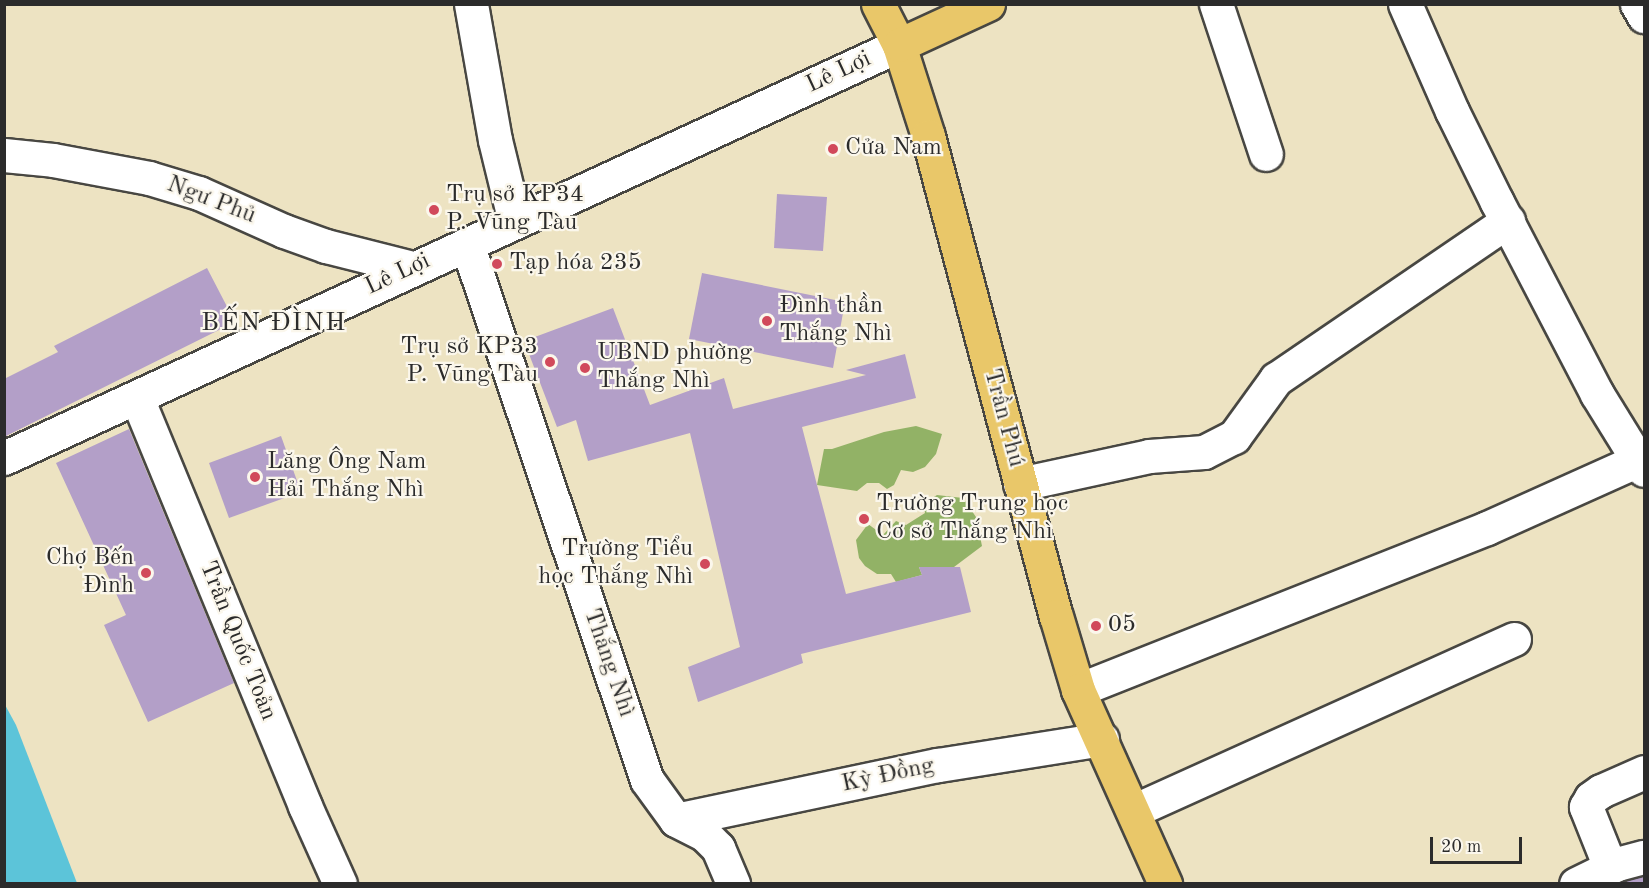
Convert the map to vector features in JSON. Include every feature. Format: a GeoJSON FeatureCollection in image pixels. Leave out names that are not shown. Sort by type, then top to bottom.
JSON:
{"type":"FeatureCollection","features":[{"type":"Feature","properties":{"kind":"main road","name":"Trần Phú"},"geometry":{"type":"LineString","coordinates":[[878,4],[899,45],[928,136],[1020,484],[1078,690],[1102,739],[1165,884]]}},
{"type":"Feature","properties":{"kind":"main road","name":"Lê Lợi"},"geometry":{"type":"LineString","coordinates":[[899,45],[988,4]]}},
{"type":"Feature","properties":{"kind":"street"},"geometry":{"type":"LineString","coordinates":[[471,4],[495,140],[515,222]]}},
{"type":"Feature","properties":{"kind":"street"},"geometry":{"type":"LineString","coordinates":[[1215,4],[1266,154]]}},
{"type":"Feature","properties":{"kind":"street"},"geometry":{"type":"LineString","coordinates":[[1078,690],[1641,465],[1596,394],[1452,111],[1406,4]]}},
{"type":"Feature","properties":{"kind":"street"},"geometry":{"type":"LineString","coordinates":[[1637,4],[1644,16]]}},
{"type":"Feature","properties":{"kind":"street","name":"Lê Lợi"},"geometry":{"type":"LineString","coordinates":[[4,458],[899,45]]}},
{"type":"Feature","properties":{"kind":"street","name":"Ngư Phủ"},"geometry":{"type":"LineString","coordinates":[[4,154],[52,160],[149,178],[199,193],[284,231],[326,246],[413,268]]}},
{"type":"Feature","properties":{"kind":"street"},"geometry":{"type":"LineString","coordinates":[[1020,484],[1149,456],[1204,452],[1234,437],[1276,380],[1508,221]]}},
{"type":"Feature","properties":{"kind":"street","name":"Thắng Nhì"},"geometry":{"type":"LineString","coordinates":[[467,244],[647,780],[676,820],[704,834],[718,848],[734,884]]}},
{"type":"Feature","properties":{"kind":"street","name":"Trần Quốc Toản"},"geometry":{"type":"LineString","coordinates":[[137,398],[305,806],[340,884]]}},
{"type":"Feature","properties":{"kind":"street"},"geometry":{"type":"LineString","coordinates":[[1133,811],[1514,639]]}},
{"type":"Feature","properties":{"kind":"street","name":"Kỳ Đồng"},"geometry":{"type":"LineString","coordinates":[[676,820],[938,765],[1102,739]]}},
{"type":"Feature","properties":{"kind":"street"},"geometry":{"type":"LineString","coordinates":[[1610,867],[1586,807],[1591,798],[1601,791],[1644,772]]}},
{"type":"Feature","properties":{"kind":"street"},"geometry":{"type":"LineString","coordinates":[[1576,884],[1610,867],[1644,857]]}},
{"type":"Feature","properties":{"kind":"green space"},"geometry":{"type":"Polygon","coordinates":[[[916,426],[942,434],[936,454],[925,467],[913,472],[901,470],[894,485],[887,489],[879,483],[867,483],[857,491],[817,485],[824,449],[832,449],[884,432],[916,426]]]}},
{"type":"Feature","properties":{"kind":"green space"},"geometry":{"type":"Polygon","coordinates":[[[937,495],[963,498],[976,517],[982,546],[954,567],[919,567],[922,575],[896,582],[891,574],[877,574],[865,566],[859,558],[856,540],[868,524],[883,535],[896,521],[906,525],[925,513],[923,504],[937,495]]]}},
{"type":"Feature","properties":{"kind":"water"},"geometry":{"type":"Polygon","coordinates":[[[4,703],[16,725],[77,883],[5,883],[4,703]]]}},
{"type":"Feature","properties":{"kind":"building"},"geometry":{"type":"Polygon","coordinates":[[[777,194],[827,197],[823,251],[774,248],[777,194]]]}},
{"type":"Feature","properties":{"kind":"building"},"geometry":{"type":"Polygon","coordinates":[[[207,268],[235,322],[4,437],[4,379],[58,352],[54,346],[207,268]]]}},
{"type":"Feature","properties":{"kind":"building","name":"Đình thần Thắng Nhì"},"geometry":{"type":"Polygon","coordinates":[[[702,273],[845,302],[833,368],[689,339],[702,273]]]}},
{"type":"Feature","properties":{"kind":"building"},"geometry":{"type":"Polygon","coordinates":[[[613,308],[650,405],[724,378],[733,409],[866,375],[846,370],[905,354],[916,398],[802,427],[846,594],[922,575],[919,567],[960,567],[971,612],[801,654],[803,663],[698,702],[688,667],[740,647],[690,433],[588,461],[576,420],[557,427],[524,341],[613,308]]]}},
{"type":"Feature","properties":{"kind":"building"},"geometry":{"type":"Polygon","coordinates":[[[129,429],[234,683],[148,722],[104,625],[126,615],[56,463],[129,429]]]}},
{"type":"Feature","properties":{"kind":"building","name":"Lăng Ông Nam Hải Thắng Nhì"},"geometry":{"type":"Polygon","coordinates":[[[281,436],[301,492],[229,518],[209,463],[281,436]]]}},
{"type":"Feature","properties":{"kind":"building"},"geometry":{"type":"Polygon","coordinates":[[[1644,876],[1644,884],[1620,884],[1624,882],[1644,876]]]}},
{"type":"Feature","properties":{"kind":"place","name":"Cửa Nam"},"geometry":{"type":"Point","coordinates":[833,149]}},
{"type":"Feature","properties":{"kind":"place","name":"Trụ sở KP34 P. Vũng Tàu"},"geometry":{"type":"Point","coordinates":[434,210]}},
{"type":"Feature","properties":{"kind":"place","name":"Tạp hóa 235"},"geometry":{"type":"Point","coordinates":[497,264]}},
{"type":"Feature","properties":{"kind":"place","name":"Đình thần Thắng Nhì"},"geometry":{"type":"Point","coordinates":[767,321]}},
{"type":"Feature","properties":{"kind":"place","name":"Trụ sở KP33 P. Vũng Tàu"},"geometry":{"type":"Point","coordinates":[550,362]}},
{"type":"Feature","properties":{"kind":"place","name":"UBND phường Thắng Nhì"},"geometry":{"type":"Point","coordinates":[585,368]}},
{"type":"Feature","properties":{"kind":"place","name":"Lăng Ông Nam Hải Thắng Nhì"},"geometry":{"type":"Point","coordinates":[255,477]}},
{"type":"Feature","properties":{"kind":"place","name":"Trường Trung học Cơ sở Thắng Nhì"},"geometry":{"type":"Point","coordinates":[864,519]}},
{"type":"Feature","properties":{"kind":"place","name":"Trường Tiểu học Thắng Nhì"},"geometry":{"type":"Point","coordinates":[705,564]}},
{"type":"Feature","properties":{"kind":"place","name":"Chợ Bến Đình"},"geometry":{"type":"Point","coordinates":[146,573]}},
{"type":"Feature","properties":{"kind":"place","name":"05"},"geometry":{"type":"Point","coordinates":[1096,626]}},
{"type":"Feature","properties":{"kind":"district","name":"BẾN ĐÌNH"},"geometry":{"type":"Point","coordinates":[274,324]}}]}
